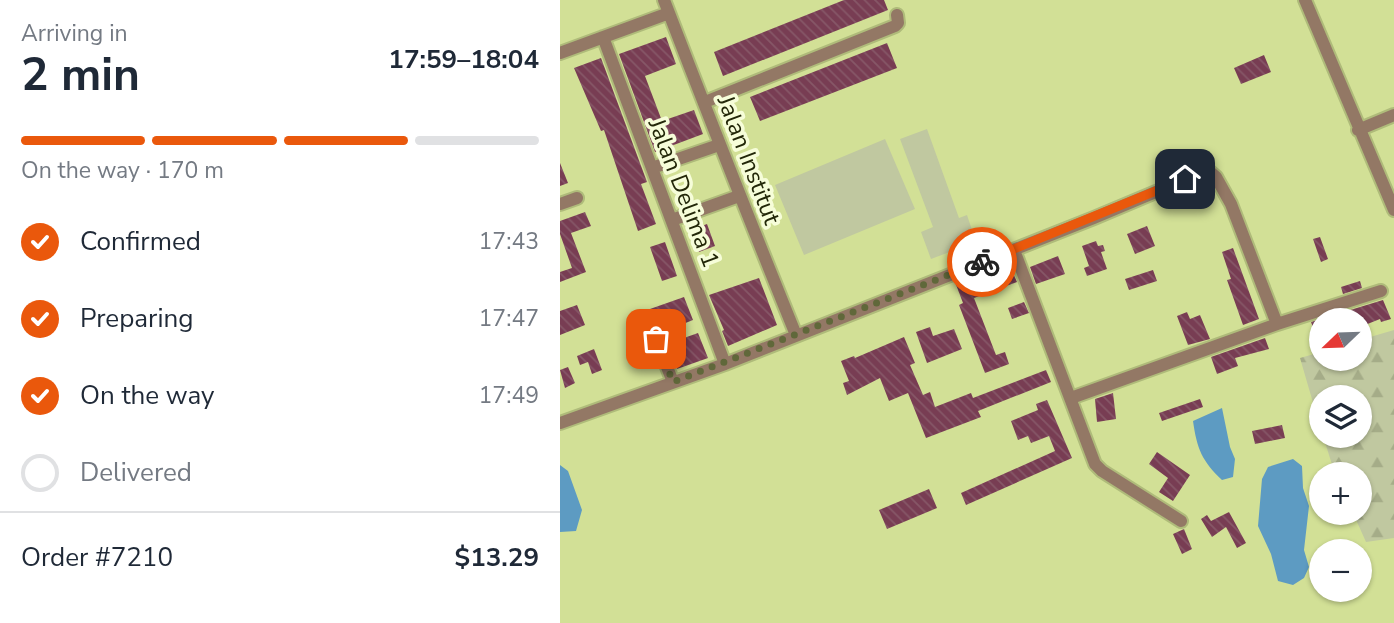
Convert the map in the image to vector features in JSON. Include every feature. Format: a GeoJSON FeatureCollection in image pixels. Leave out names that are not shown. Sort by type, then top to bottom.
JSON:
{"type":"FeatureCollection","features":[{"type":"Feature","properties":{"kind":"street","name":"Jalan Institut"},"geometry":{"type":"LineString","coordinates":[[664,0],[796,335]]}},
{"type":"Feature","properties":{"kind":"street"},"geometry":{"type":"LineString","coordinates":[[1305,0],[1394,210]]}},
{"type":"Feature","properties":{"kind":"street"},"geometry":{"type":"LineString","coordinates":[[560,53],[669,13]]}},
{"type":"Feature","properties":{"kind":"street"},"geometry":{"type":"LineString","coordinates":[[705,102],[895,26],[898,23],[897,15]]}},
{"type":"Feature","properties":{"kind":"street","name":"Jalan Delima 1"},"geometry":{"type":"LineString","coordinates":[[603,37],[725,364]]}},
{"type":"Feature","properties":{"kind":"street"},"geometry":{"type":"LineString","coordinates":[[1359,130],[1394,115]]}},
{"type":"Feature","properties":{"kind":"street"},"geometry":{"type":"LineString","coordinates":[[652,168],[719,145]]}},
{"type":"Feature","properties":{"kind":"street"},"geometry":{"type":"LineString","coordinates":[[560,423],[725,364],[1208,170],[1216,177],[1231,204],[1277,324]]}},
{"type":"Feature","properties":{"kind":"street"},"geometry":{"type":"LineString","coordinates":[[672,220],[739,196]]}},
{"type":"Feature","properties":{"kind":"street"},"geometry":{"type":"LineString","coordinates":[[560,204],[577,198]]}},
{"type":"Feature","properties":{"kind":"street"},"geometry":{"type":"LineString","coordinates":[[1014,250],[1091,455],[1102,471],[1181,521]]}},
{"type":"Feature","properties":{"kind":"street"},"geometry":{"type":"LineString","coordinates":[[1071,398],[1277,324],[1381,290]]}},
{"type":"Feature","properties":{"kind":"street"},"geometry":{"type":"LineString","coordinates":[[647,317],[673,382]]}},
{"type":"Feature","properties":{"kind":"green space"},"geometry":{"type":"Polygon","coordinates":[[[927,129],[959,218],[967,215],[976,242],[931,259],[921,232],[933,227],[900,139],[927,129]]]}},
{"type":"Feature","properties":{"kind":"green space"},"geometry":{"type":"Polygon","coordinates":[[[885,139],[915,209],[804,255],[775,185],[885,139]]]}},
{"type":"Feature","properties":{"kind":"green space"},"geometry":{"type":"Polygon","coordinates":[[[1394,330],[1394,538],[1372,541],[1365,539],[1358,525],[1372,525],[1372,462],[1331,462],[1327,448],[1372,448],[1372,385],[1309,385],[1309,389],[1300,358],[1309,355],[1309,371],[1372,371],[1372,336],[1394,330]]]}},
{"type":"Feature","properties":{"kind":"water"},"geometry":{"type":"Polygon","coordinates":[[[1222,408],[1235,459],[1233,477],[1222,480],[1202,454],[1193,421],[1222,408]]]}},
{"type":"Feature","properties":{"kind":"water"},"geometry":{"type":"Polygon","coordinates":[[[1293,459],[1302,466],[1303,488],[1309,506],[1304,550],[1309,567],[1304,578],[1293,585],[1278,581],[1271,554],[1258,526],[1262,479],[1268,467],[1293,459]]]}},
{"type":"Feature","properties":{"kind":"water"},"geometry":{"type":"Polygon","coordinates":[[[560,465],[568,471],[582,510],[576,531],[560,532],[560,465]]]}},
{"type":"Feature","properties":{"kind":"building"},"geometry":{"type":"Polygon","coordinates":[[[844,0],[884,0],[888,10],[723,76],[714,52],[844,0]]]}},
{"type":"Feature","properties":{"kind":"building"},"geometry":{"type":"Polygon","coordinates":[[[666,37],[676,64],[645,76],[662,121],[694,110],[703,134],[655,152],[619,54],[666,37]]]}},
{"type":"Feature","properties":{"kind":"building"},"geometry":{"type":"Polygon","coordinates":[[[887,43],[897,68],[760,121],[750,97],[887,43]]]}},
{"type":"Feature","properties":{"kind":"building"},"geometry":{"type":"Polygon","coordinates":[[[1264,55],[1271,72],[1241,84],[1234,68],[1264,55]]]}},
{"type":"Feature","properties":{"kind":"building"},"geometry":{"type":"Polygon","coordinates":[[[601,58],[647,182],[641,184],[656,224],[638,231],[604,130],[601,131],[574,68],[601,58]]]}},
{"type":"Feature","properties":{"kind":"building"},"geometry":{"type":"Polygon","coordinates":[[[560,163],[568,183],[560,186],[560,163]]]}},
{"type":"Feature","properties":{"kind":"building"},"geometry":{"type":"Polygon","coordinates":[[[585,212],[591,226],[571,233],[586,272],[560,282],[560,272],[572,268],[560,234],[560,221],[585,212]]]}},
{"type":"Feature","properties":{"kind":"building"},"geometry":{"type":"Polygon","coordinates":[[[707,224],[715,246],[699,252],[691,230],[707,224]]]}},
{"type":"Feature","properties":{"kind":"building"},"geometry":{"type":"Polygon","coordinates":[[[1147,226],[1155,246],[1135,254],[1127,234],[1147,226]]]}},
{"type":"Feature","properties":{"kind":"building"},"geometry":{"type":"Polygon","coordinates":[[[1320,237],[1328,259],[1321,262],[1313,239],[1320,237]]]}},
{"type":"Feature","properties":{"kind":"building"},"geometry":{"type":"Polygon","coordinates":[[[1096,241],[1098,246],[1103,245],[1105,251],[1101,252],[1107,269],[1087,276],[1084,268],[1089,266],[1082,246],[1096,241]]]}},
{"type":"Feature","properties":{"kind":"building"},"geometry":{"type":"Polygon","coordinates":[[[665,242],[677,276],[662,281],[650,247],[665,242]]]}},
{"type":"Feature","properties":{"kind":"building"},"geometry":{"type":"Polygon","coordinates":[[[1233,248],[1259,319],[1243,325],[1227,280],[1231,279],[1222,252],[1233,248]]]}},
{"type":"Feature","properties":{"kind":"building"},"geometry":{"type":"Polygon","coordinates":[[[1058,256],[1065,274],[1036,284],[1030,267],[1058,256]]]}},
{"type":"Feature","properties":{"kind":"building"},"geometry":{"type":"Polygon","coordinates":[[[1000,265],[1004,276],[1013,273],[1017,282],[974,298],[996,355],[1005,352],[1009,364],[985,373],[959,305],[963,303],[955,282],[1000,265]]]}},
{"type":"Feature","properties":{"kind":"building"},"geometry":{"type":"Polygon","coordinates":[[[1153,270],[1157,281],[1129,290],[1125,279],[1153,270]]]}},
{"type":"Feature","properties":{"kind":"building"},"geometry":{"type":"Polygon","coordinates":[[[759,278],[777,325],[728,346],[709,295],[759,278]]]}},
{"type":"Feature","properties":{"kind":"building"},"geometry":{"type":"Polygon","coordinates":[[[1360,281],[1362,288],[1343,294],[1341,287],[1360,281]]]}},
{"type":"Feature","properties":{"kind":"building"},"geometry":{"type":"Polygon","coordinates":[[[684,297],[693,320],[663,332],[650,309],[684,297]]]}},
{"type":"Feature","properties":{"kind":"building"},"geometry":{"type":"Polygon","coordinates":[[[1383,300],[1391,319],[1372,322],[1372,308],[1357,308],[1383,300]]]}},
{"type":"Feature","properties":{"kind":"building"},"geometry":{"type":"Polygon","coordinates":[[[1024,302],[1029,313],[1012,319],[1008,308],[1024,302]]]}},
{"type":"Feature","properties":{"kind":"building"},"geometry":{"type":"Polygon","coordinates":[[[577,305],[585,325],[560,335],[560,311],[577,305]]]}},
{"type":"Feature","properties":{"kind":"building"},"geometry":{"type":"Polygon","coordinates":[[[1187,312],[1190,319],[1200,315],[1210,339],[1188,345],[1177,316],[1187,312]]]}},
{"type":"Feature","properties":{"kind":"building"},"geometry":{"type":"Polygon","coordinates":[[[930,327],[933,336],[954,329],[962,349],[927,363],[916,332],[930,327]]]}},
{"type":"Feature","properties":{"kind":"building"},"geometry":{"type":"Polygon","coordinates":[[[698,333],[708,358],[677,369],[667,344],[698,333]]]}},
{"type":"Feature","properties":{"kind":"building"},"geometry":{"type":"Polygon","coordinates":[[[904,337],[915,363],[910,365],[923,395],[930,392],[935,407],[971,393],[973,398],[1046,370],[1051,382],[978,411],[981,417],[926,438],[908,393],[889,401],[880,378],[847,395],[843,383],[849,381],[841,361],[854,356],[855,358],[904,337]]]}},
{"type":"Feature","properties":{"kind":"building"},"geometry":{"type":"Polygon","coordinates":[[[1265,338],[1269,349],[1235,358],[1238,366],[1217,374],[1211,357],[1265,338]]]}},
{"type":"Feature","properties":{"kind":"building"},"geometry":{"type":"Polygon","coordinates":[[[594,349],[602,370],[592,374],[588,362],[580,365],[577,356],[594,349]]]}},
{"type":"Feature","properties":{"kind":"building"},"geometry":{"type":"Polygon","coordinates":[[[568,367],[575,383],[565,388],[560,370],[568,367]]]}},
{"type":"Feature","properties":{"kind":"building"},"geometry":{"type":"Polygon","coordinates":[[[1113,393],[1116,419],[1097,422],[1095,399],[1113,393]]]}},
{"type":"Feature","properties":{"kind":"building"},"geometry":{"type":"Polygon","coordinates":[[[1200,399],[1203,407],[1162,421],[1159,413],[1200,399]]]}},
{"type":"Feature","properties":{"kind":"building"},"geometry":{"type":"Polygon","coordinates":[[[1047,400],[1072,458],[966,505],[961,493],[1055,451],[1049,436],[1031,443],[1028,436],[1018,440],[1011,421],[1038,410],[1036,404],[1047,400]]]}},
{"type":"Feature","properties":{"kind":"building"},"geometry":{"type":"Polygon","coordinates":[[[1282,425],[1285,438],[1255,444],[1252,431],[1282,425]]]}},
{"type":"Feature","properties":{"kind":"building"},"geometry":{"type":"Polygon","coordinates":[[[1157,452],[1190,475],[1173,501],[1159,492],[1168,478],[1149,464],[1157,452]]]}},
{"type":"Feature","properties":{"kind":"building"},"geometry":{"type":"Polygon","coordinates":[[[929,489],[937,508],[887,529],[879,510],[929,489]]]}},
{"type":"Feature","properties":{"kind":"building"},"geometry":{"type":"Polygon","coordinates":[[[1229,512],[1246,543],[1237,548],[1226,527],[1212,537],[1201,519],[1207,515],[1211,521],[1229,512]]]}},
{"type":"Feature","properties":{"kind":"building"},"geometry":{"type":"Polygon","coordinates":[[[1184,529],[1192,549],[1182,554],[1173,534],[1184,529]]]}},
{"type":"Feature","properties":{"kind":"way so far"},"geometry":{"type":"LineString","coordinates":[[656,339],[673,382],[982,262]]}},
{"type":"Feature","properties":{"kind":"route"},"geometry":{"type":"LineString","coordinates":[[982,262],[1185,179]]}}]}
